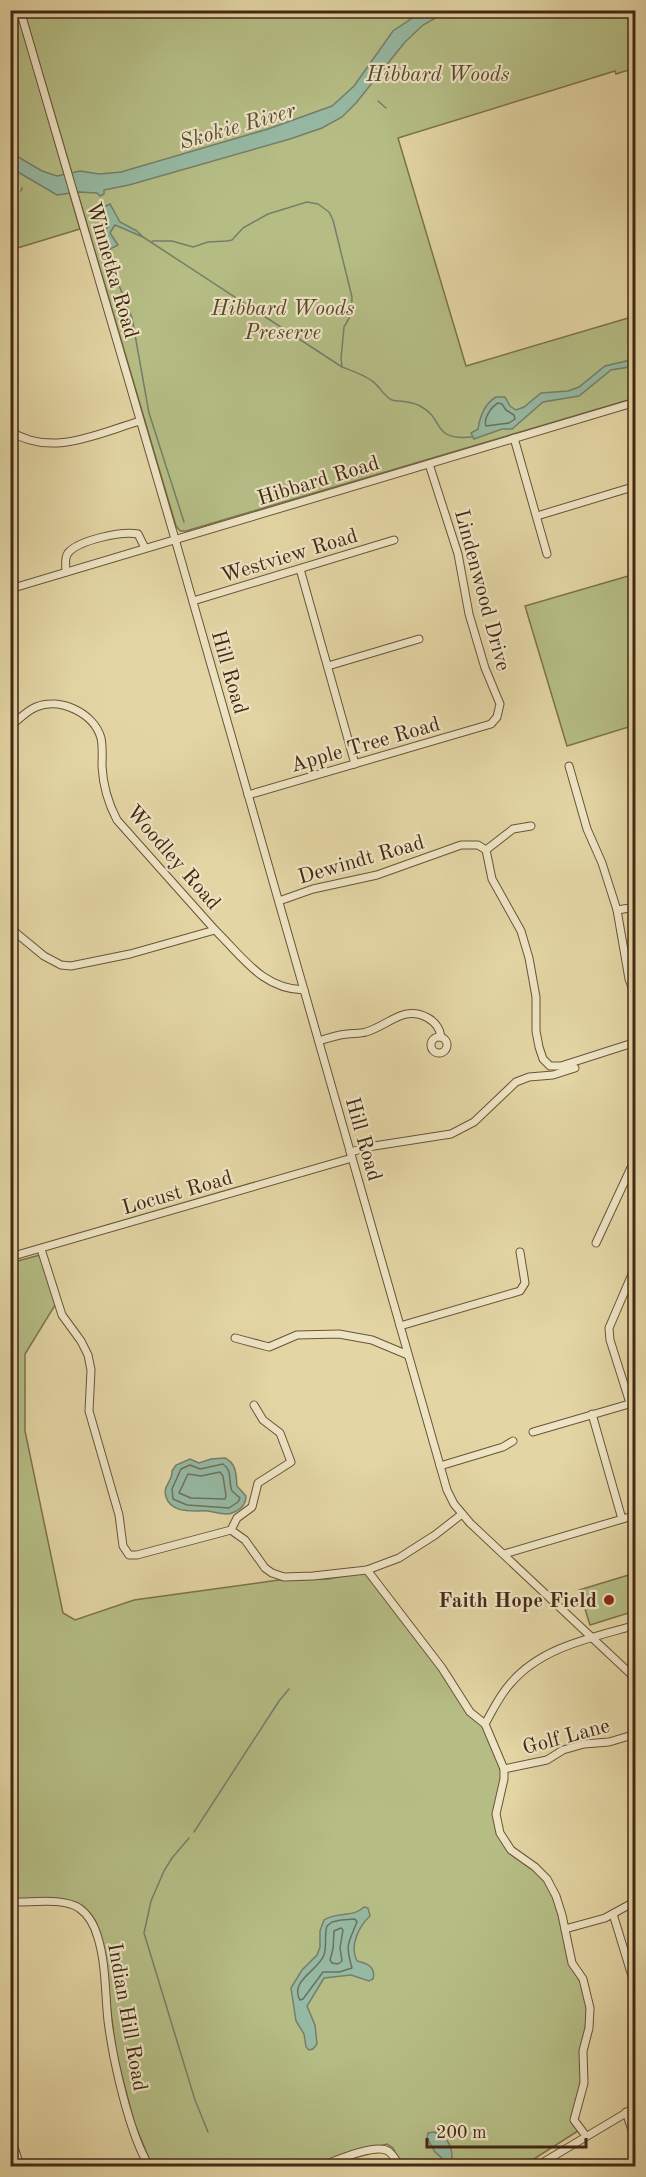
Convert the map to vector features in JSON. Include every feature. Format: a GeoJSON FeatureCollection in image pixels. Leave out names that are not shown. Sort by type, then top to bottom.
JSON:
{"type":"FeatureCollection","features":[{"type":"Feature","properties":{"kind":"street","name":"Winnetka Road"},"geometry":{"type":"LineString","coordinates":[[20,10],[175,539]]}},
{"type":"Feature","properties":{"kind":"street","name":"Hibbard Road"},"geometry":{"type":"LineString","coordinates":[[10,589],[636,402]]}},
{"type":"Feature","properties":{"kind":"street"},"geometry":{"type":"LineString","coordinates":[[10,431],[30,441],[58,444],[140,421]]}},
{"type":"Feature","properties":{"kind":"street"},"geometry":{"type":"LineString","coordinates":[[514,438],[547,554]]}},
{"type":"Feature","properties":{"kind":"street","name":"Lindenwood Drive"},"geometry":{"type":"LineString","coordinates":[[429,464],[458,554],[469,614],[485,668],[500,704],[498,714],[491,724]]}},
{"type":"Feature","properties":{"kind":"street"},"geometry":{"type":"LineString","coordinates":[[537,516],[636,486]]}},
{"type":"Feature","properties":{"kind":"street"},"geometry":{"type":"LineString","coordinates":[[66,572],[68,552],[92,540],[116,535],[138,534],[145,548]]}},
{"type":"Feature","properties":{"kind":"street","name":"Hill Road"},"geometry":{"type":"LineString","coordinates":[[175,539],[450,1498],[462,1514],[636,1679]]}},
{"type":"Feature","properties":{"kind":"street","name":"Westview Road"},"geometry":{"type":"LineString","coordinates":[[193,601],[394,540]]}},
{"type":"Feature","properties":{"kind":"street"},"geometry":{"type":"LineString","coordinates":[[300,569],[356,764]]}},
{"type":"Feature","properties":{"kind":"street"},"geometry":{"type":"LineString","coordinates":[[328,666],[419,639]]}},
{"type":"Feature","properties":{"kind":"street","name":"Woodley Road"},"geometry":{"type":"LineString","coordinates":[[10,727],[31,709],[43,704],[68,706],[90,721],[98,731],[101,741],[104,784],[108,803],[117,820],[251,968],[268,982],[285,988],[304,990]]}},
{"type":"Feature","properties":{"kind":"street","name":"Apple Tree Road"},"geometry":{"type":"LineString","coordinates":[[248,795],[491,724]]}},
{"type":"Feature","properties":{"kind":"street"},"geometry":{"type":"LineString","coordinates":[[569,766],[587,829],[602,863],[617,910],[629,979],[636,998]]}},
{"type":"Feature","properties":{"kind":"street"},"geometry":{"type":"LineString","coordinates":[[531,826],[513,829],[486,850],[492,879],[521,932],[529,957],[536,997],[536,1031],[543,1059],[550,1066],[561,1066],[636,1042]]}},
{"type":"Feature","properties":{"kind":"street","name":"Dewindt Road"},"geometry":{"type":"LineString","coordinates":[[279,901],[313,889],[377,875],[461,845],[478,845],[486,850]]}},
{"type":"Feature","properties":{"kind":"street"},"geometry":{"type":"LineString","coordinates":[[617,910],[636,907]]}},
{"type":"Feature","properties":{"kind":"street","name":"Woodley Road"},"geometry":{"type":"LineString","coordinates":[[10,928],[44,956],[61,965],[71,966],[130,954],[215,930]]}},
{"type":"Feature","properties":{"kind":"street"},"geometry":{"type":"LineString","coordinates":[[319,1041],[340,1035],[366,1032],[395,1016],[408,1013],[423,1015],[433,1021],[441,1037]]}},
{"type":"Feature","properties":{"kind":"street","name":"Locust Road"},"geometry":{"type":"LineString","coordinates":[[10,1257],[351,1155],[374,1146],[451,1134],[474,1122],[516,1082],[529,1077],[545,1076],[575,1068]]}},
{"type":"Feature","properties":{"kind":"street"},"geometry":{"type":"LineString","coordinates":[[596,1243],[636,1157]]}},
{"type":"Feature","properties":{"kind":"street"},"geometry":{"type":"LineString","coordinates":[[41,1249],[62,1315],[88,1355],[91,1370],[88,1411],[119,1515],[124,1550],[129,1555],[137,1555],[231,1530],[237,1518],[252,1507],[258,1483],[291,1462],[280,1433],[265,1422],[254,1405]]}},
{"type":"Feature","properties":{"kind":"street"},"geometry":{"type":"LineString","coordinates":[[400,1326],[520,1291],[525,1283],[520,1252]]}},
{"type":"Feature","properties":{"kind":"street"},"geometry":{"type":"LineString","coordinates":[[533,1432],[633,1403],[610,1340],[609,1328],[636,1265]]}},
{"type":"Feature","properties":{"kind":"street"},"geometry":{"type":"LineString","coordinates":[[236,1338],[269,1347],[297,1335],[339,1334],[372,1340],[408,1355]]}},
{"type":"Feature","properties":{"kind":"street"},"geometry":{"type":"LineString","coordinates":[[592,1414],[622,1519]]}},
{"type":"Feature","properties":{"kind":"street"},"geometry":{"type":"LineString","coordinates":[[440,1466],[513,1442]]}},
{"type":"Feature","properties":{"kind":"street"},"geometry":{"type":"LineString","coordinates":[[231,1530],[245,1540],[265,1568],[277,1576],[313,1576],[368,1570],[409,1552],[462,1514]]}},
{"type":"Feature","properties":{"kind":"street"},"geometry":{"type":"LineString","coordinates":[[504,1554],[636,1515]]}},
{"type":"Feature","properties":{"kind":"street"},"geometry":{"type":"LineString","coordinates":[[368,1570],[442,1668],[470,1712],[485,1724],[504,1769],[496,1814],[500,1833],[511,1850],[535,1867],[547,1879],[556,1896],[572,1963],[583,1979],[590,2008],[584,2051],[584,2083],[574,2120],[586,2136]]}},
{"type":"Feature","properties":{"kind":"street"},"geometry":{"type":"LineString","coordinates":[[485,1724],[501,1695],[519,1674],[547,1655],[636,1625]]}},
{"type":"Feature","properties":{"kind":"street","name":"Golf Lane"},"geometry":{"type":"LineString","coordinates":[[504,1769],[547,1760],[563,1750],[584,1744],[609,1742],[636,1734]]}},
{"type":"Feature","properties":{"kind":"street"},"geometry":{"type":"LineString","coordinates":[[565,1929],[613,1914],[636,1901]]}},
{"type":"Feature","properties":{"kind":"street","name":"Indian Hill Road"},"geometry":{"type":"LineString","coordinates":[[10,1902],[70,1904],[80,1909],[93,1924],[101,1948],[108,2022],[116,2065],[132,2121],[149,2166]]}},
{"type":"Feature","properties":{"kind":"street"},"geometry":{"type":"LineString","coordinates":[[613,1914],[636,1989]]}},
{"type":"Feature","properties":{"kind":"street"},"geometry":{"type":"LineString","coordinates":[[540,2165],[636,2107]]}},
{"type":"Feature","properties":{"kind":"street"},"geometry":{"type":"LineString","coordinates":[[626,2112],[636,2142]]}},
{"type":"Feature","properties":{"kind":"street"},"geometry":{"type":"LineString","coordinates":[[10,2135],[20,2166]]}},
{"type":"Feature","properties":{"kind":"street"},"geometry":{"type":"LineString","coordinates":[[321,2166],[352,2155],[383,2149],[391,2153],[400,2166]]}},
{"type":"Feature","properties":{"kind":"green space"},"geometry":{"type":"Polygon","coordinates":[[[17,10],[80,229],[11,250],[10,11],[17,10]]]}},
{"type":"Feature","properties":{"kind":"green space","name":"Hibbard Woods Preserve"},"geometry":{"type":"Polygon","coordinates":[[[24,11],[635,11],[635,68],[616,74],[615,71],[398,138],[466,366],[635,316],[635,398],[180,531],[176,526],[24,11]]]}},
{"type":"Feature","properties":{"kind":"green space"},"geometry":{"type":"Polygon","coordinates":[[[635,574],[635,725],[567,746],[525,606],[635,574]]]}},
{"type":"Feature","properties":{"kind":"green space"},"geometry":{"type":"Polygon","coordinates":[[[40,1255],[57,1302],[25,1354],[25,1431],[63,1613],[75,1620],[134,1600],[279,1580],[328,1579],[365,1572],[483,1725],[501,1770],[502,1781],[494,1817],[497,1833],[510,1852],[541,1876],[554,1897],[571,1966],[581,1983],[587,2008],[581,2084],[572,2117],[578,2131],[523,2166],[402,2166],[393,2148],[387,2144],[313,2166],[152,2166],[134,2122],[116,2053],[103,1949],[81,1906],[11,1899],[10,1263],[40,1255]]]}},
{"type":"Feature","properties":{"kind":"green space","name":"Faith Hope Field"},"geometry":{"type":"Polygon","coordinates":[[[632,1574],[635,1585],[635,1611],[590,1625],[579,1590],[632,1574]]]}},
{"type":"Feature","properties":{"kind":"water"},"geometry":{"type":"Polygon","coordinates":[[[423,11],[448,11],[423,25],[405,42],[356,103],[342,117],[322,128],[129,185],[104,190],[104,194],[100,196],[97,193],[78,192],[57,195],[11,168],[10,152],[42,171],[57,176],[80,171],[99,174],[121,172],[268,129],[332,106],[354,86],[393,31],[423,11]]]}},
{"type":"Feature","properties":{"kind":"water"},"geometry":{"type":"Polygon","coordinates":[[[110,204],[120,222],[143,237],[115,225],[110,233],[118,245],[106,251],[103,250],[99,234],[108,227],[102,208],[110,204]]]}},
{"type":"Feature","properties":{"kind":"water"},"geometry":{"type":"Polygon","coordinates":[[[635,359],[635,366],[611,370],[579,396],[543,402],[512,429],[502,429],[474,439],[471,433],[478,429],[483,411],[496,397],[505,397],[510,406],[516,410],[524,407],[541,393],[568,391],[579,387],[605,366],[635,359]]]}},
{"type":"Feature","properties":{"kind":"water"},"geometry":{"type":"Polygon","coordinates":[[[225,1458],[234,1467],[237,1486],[246,1496],[240,1508],[230,1514],[224,1514],[178,1509],[169,1503],[165,1490],[176,1465],[190,1459],[199,1463],[225,1458]]]}},
{"type":"Feature","properties":{"kind":"water"},"geometry":{"type":"Polygon","coordinates":[[[364,1907],[368,1908],[370,1916],[356,1937],[354,1949],[357,1961],[367,1964],[372,1969],[373,1979],[369,1981],[351,1975],[324,1978],[307,2006],[315,2025],[317,2044],[309,2050],[306,2047],[304,2034],[296,2021],[291,1988],[302,1970],[317,1955],[324,1920],[355,1912],[364,1907]]]}},
{"type":"Feature","properties":{"kind":"water"},"geometry":{"type":"Polygon","coordinates":[[[434,2132],[442,2136],[449,2145],[452,2157],[450,2161],[445,2161],[435,2152],[427,2138],[428,2133],[434,2132]]]}},
{"type":"Feature","properties":{"kind":"waterway"},"geometry":{"type":"LineString","coordinates":[[378,101],[386,108]]}},
{"type":"Feature","properties":{"kind":"waterway"},"geometry":{"type":"LineString","coordinates":[[152,241],[172,241],[193,247],[208,242],[232,240],[243,228],[268,214],[307,202],[318,204],[329,212],[333,220],[352,297],[351,315],[344,327],[342,366]]}},
{"type":"Feature","properties":{"kind":"waterway"},"geometry":{"type":"LineString","coordinates":[[143,237],[342,367],[369,379],[392,400],[413,403],[428,411],[440,428],[450,436],[472,437]]}},
{"type":"Feature","properties":{"kind":"waterway"},"geometry":{"type":"LineString","coordinates":[[105,250],[132,318],[149,413],[184,522]]}},
{"type":"Feature","properties":{"kind":"waterway"},"geometry":{"type":"LineString","coordinates":[[194,1832],[289,1689]]}},
{"type":"Feature","properties":{"kind":"waterway"},"geometry":{"type":"LineString","coordinates":[[189,1838],[164,1871],[151,1901],[144,1933],[195,2100],[208,2132]]}},
{"type":"Feature","properties":{"kind":"place","name":"Faith Hope Field"},"geometry":{"type":"Point","coordinates":[609,1600]}},
{"type":"Feature","properties":{"kind":"park label","name":"Hibbard Woods"},"geometry":{"type":"Point","coordinates":[438,74]}},
{"type":"Feature","properties":{"kind":"water label","name":"Skokie River"},"geometry":{"type":"Point","coordinates":[237,125]}}]}
